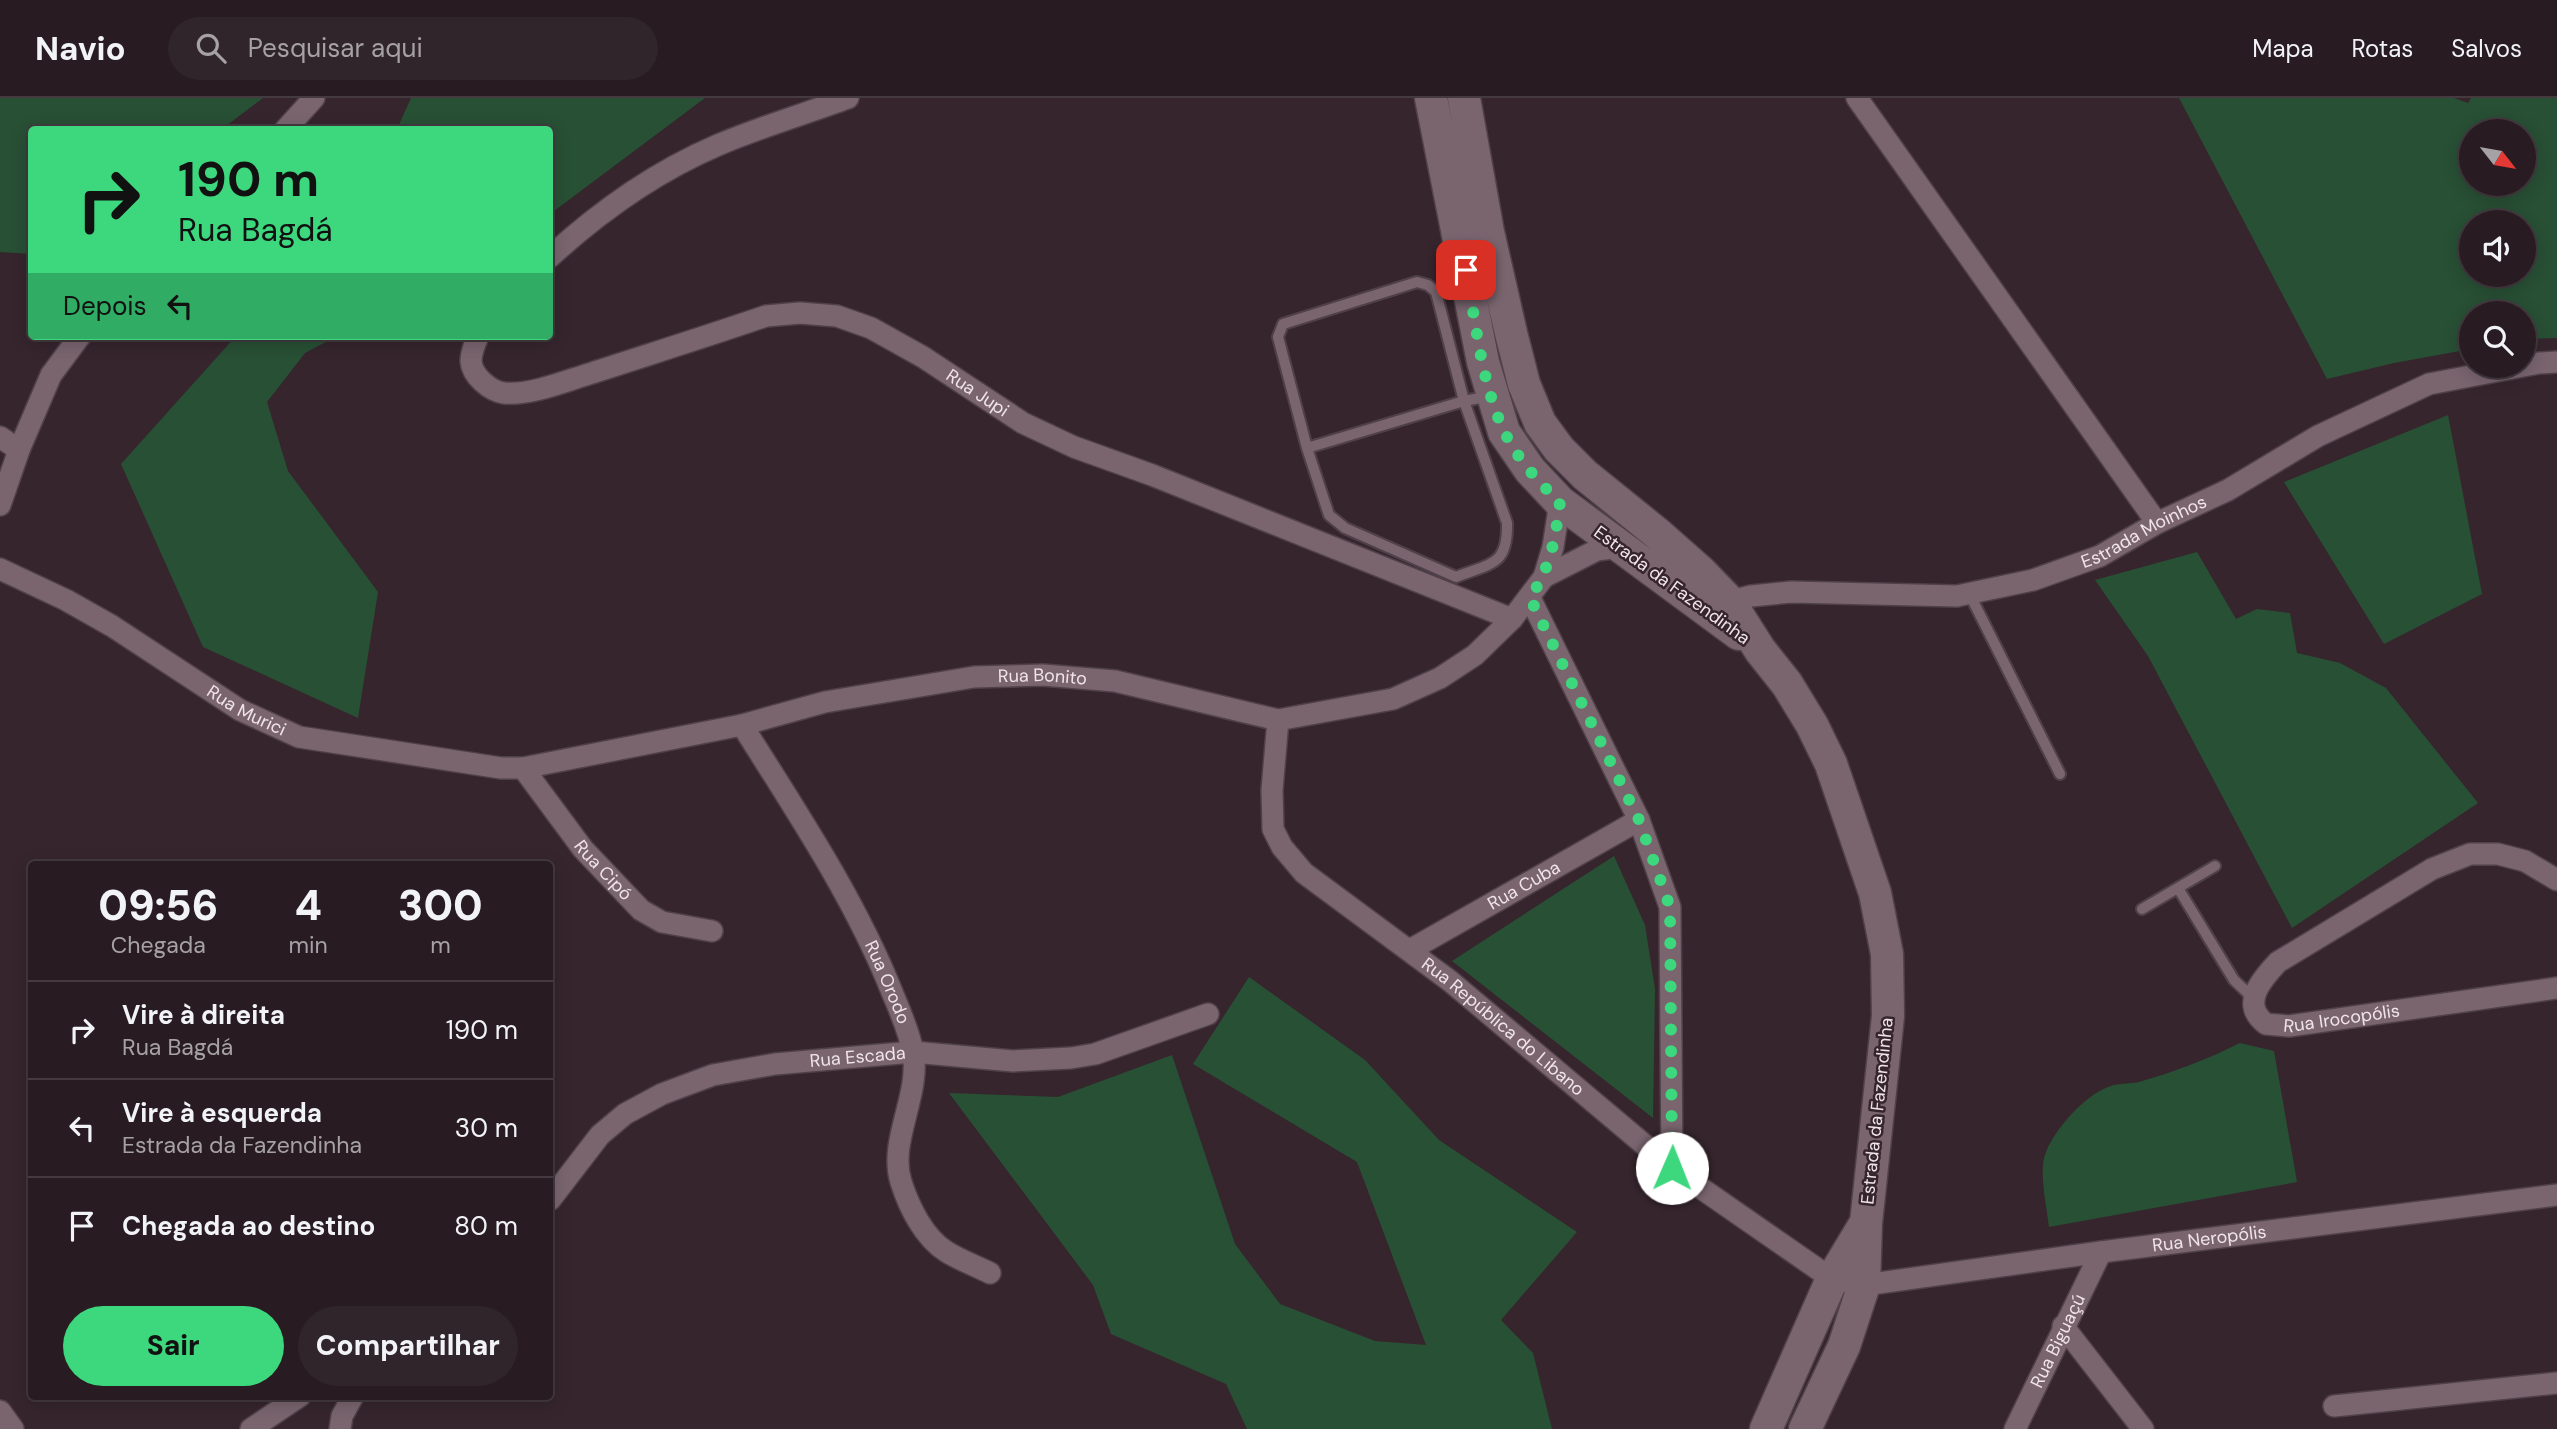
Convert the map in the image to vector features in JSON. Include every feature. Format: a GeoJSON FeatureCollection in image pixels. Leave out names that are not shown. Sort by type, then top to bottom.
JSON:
{"type":"FeatureCollection","features":[{"type":"Feature","properties":{"kind":"main road","name":"Estrada da Fazendinha"},"geometry":{"type":"LineString","coordinates":[[1431,98],[1478,398],[1530,470],[1560,502],[1620,547],[1717,605]]}},
{"type":"Feature","properties":{"kind":"main road","name":"Estrada da Fazendinha"},"geometry":{"type":"LineString","coordinates":[[1464,98],[1488,232],[1511,333],[1524,384],[1540,423],[1559,449],[1585,475],[1676,550],[1717,605],[1760,650],[1787,684],[1812,725],[1831,764],[1875,893],[1887,954],[1888,1016],[1866,1223],[1864,1285],[1844,1346],[1805,1429]]}},
{"type":"Feature","properties":{"kind":"main road","name":"Estrada da Fazendinha"},"geometry":{"type":"LineString","coordinates":[[1766,1429],[1832,1279],[1866,1223]]}},
{"type":"Feature","properties":{"kind":"street"},"geometry":{"type":"LineString","coordinates":[[289,126],[314,98]]}},
{"type":"Feature","properties":{"kind":"street"},"geometry":{"type":"LineString","coordinates":[[553,254],[579,230],[624,197],[676,165],[719,144],[848,98]]}},
{"type":"Feature","properties":{"kind":"street"},"geometry":{"type":"LineString","coordinates":[[1857,98],[2157,523]]}},
{"type":"Feature","properties":{"kind":"street","name":"Rua Jupi"},"geometry":{"type":"LineString","coordinates":[[476,340],[471,364],[475,371],[491,389],[504,393],[520,393],[766,316],[800,313],[837,316],[871,328],[923,357],[1023,424],[1074,447],[1164,480],[1512,619]]}},
{"type":"Feature","properties":{"kind":"street"},"geometry":{"type":"LineString","coordinates":[[0,505],[19,450],[51,375],[77,340]]}},
{"type":"Feature","properties":{"kind":"street","name":"Estrada Moinhos"},"geometry":{"type":"LineString","coordinates":[[1717,605],[1751,596],[1791,592],[1957,596],[2033,580],[2100,556],[2157,523],[2228,490],[2318,436],[2429,384],[2557,362]]}},
{"type":"Feature","properties":{"kind":"street"},"geometry":{"type":"LineString","coordinates":[[0,437],[19,450]]}},
{"type":"Feature","properties":{"kind":"street"},"geometry":{"type":"LineString","coordinates":[[1544,577],[1553,547],[1560,502]]}},
{"type":"Feature","properties":{"kind":"street"},"geometry":{"type":"LineString","coordinates":[[1544,577],[1597,550],[1620,547]]}},
{"type":"Feature","properties":{"kind":"street","name":"Rua Murici"},"geometry":{"type":"LineString","coordinates":[[0,569],[66,600],[112,626],[240,710],[299,737],[501,768],[523,768]]}},
{"type":"Feature","properties":{"kind":"street","name":"Rua Bonito"},"geometry":{"type":"LineString","coordinates":[[523,768],[742,725],[825,702],[974,677],[1044,675],[1115,681],[1278,720],[1393,699],[1440,678],[1475,655],[1512,619],[1544,577]]}},
{"type":"Feature","properties":{"kind":"street"},"geometry":{"type":"LineString","coordinates":[[1530,598],[1639,820],[1670,907],[1672,1168]]}},
{"type":"Feature","properties":{"kind":"street","name":"Rua República do Libano"},"geometry":{"type":"LineString","coordinates":[[1278,720],[1272,790],[1273,829],[1282,847],[1304,873],[1410,950],[1672,1168],[1832,1279]]}},
{"type":"Feature","properties":{"kind":"street","name":"Rua Orodo"},"geometry":{"type":"LineString","coordinates":[[742,725],[809,830],[877,953],[903,1020],[913,1052],[913,1086],[898,1163],[901,1182],[915,1214],[929,1237],[946,1252],[990,1273]]}},
{"type":"Feature","properties":{"kind":"street","name":"Rua Cipó"},"geometry":{"type":"LineString","coordinates":[[523,768],[583,849],[641,910],[662,922],[712,931]]}},
{"type":"Feature","properties":{"kind":"street","name":"Rua Cuba"},"geometry":{"type":"LineString","coordinates":[[1410,950],[1639,820]]}},
{"type":"Feature","properties":{"kind":"street"},"geometry":{"type":"LineString","coordinates":[[2253,998],[2261,979],[2278,961],[2432,869],[2470,854],[2498,854],[2525,861],[2557,880]]}},
{"type":"Feature","properties":{"kind":"street","name":"Rua Irocopólis"},"geometry":{"type":"LineString","coordinates":[[2253,998],[2256,1013],[2266,1024],[2289,1026],[2557,988]]}},
{"type":"Feature","properties":{"kind":"street","name":"Rua Escada"},"geometry":{"type":"LineString","coordinates":[[553,1196],[600,1135],[625,1114],[662,1094],[713,1075],[763,1066],[913,1052],[1013,1061],[1071,1058],[1095,1054],[1208,1014]]}},
{"type":"Feature","properties":{"kind":"street","name":"Rua Neropólis"},"geometry":{"type":"LineString","coordinates":[[1832,1279],[1864,1285],[2101,1252],[2557,1195]]}},
{"type":"Feature","properties":{"kind":"street","name":"Rua Biguaçú"},"geometry":{"type":"LineString","coordinates":[[2015,1429],[2101,1252]]}},
{"type":"Feature","properties":{"kind":"street"},"geometry":{"type":"LineString","coordinates":[[2063,1326],[2143,1429]]}},
{"type":"Feature","properties":{"kind":"street"},"geometry":{"type":"LineString","coordinates":[[2334,1406],[2557,1383]]}},
{"type":"Feature","properties":{"kind":"street"},"geometry":{"type":"LineString","coordinates":[[251,1429],[294,1400]]}},
{"type":"Feature","properties":{"kind":"street"},"geometry":{"type":"LineString","coordinates":[[340,1429],[342,1416],[351,1400]]}},
{"type":"Feature","properties":{"kind":"street"},"geometry":{"type":"LineString","coordinates":[[0,1410],[13,1429]]}},
{"type":"Feature","properties":{"kind":"lane"},"geometry":{"type":"LineString","coordinates":[[1417,282],[1427,285],[1436,292],[1478,398],[1507,523],[1507,544],[1498,560],[1456,577],[1337,523],[1329,515],[1307,448],[1278,337],[1283,324],[1417,282]]}},
{"type":"Feature","properties":{"kind":"lane"},"geometry":{"type":"LineString","coordinates":[[1307,448],[1478,398]]}},
{"type":"Feature","properties":{"kind":"lane"},"geometry":{"type":"LineString","coordinates":[[1969,593],[2060,774]]}},
{"type":"Feature","properties":{"kind":"lane"},"geometry":{"type":"LineString","coordinates":[[2142,909],[2215,866]]}},
{"type":"Feature","properties":{"kind":"lane"},"geometry":{"type":"LineString","coordinates":[[2178,888],[2234,980],[2253,998]]}},
{"type":"Feature","properties":{"kind":"green space"},"geometry":{"type":"Polygon","coordinates":[[[0,98],[263,98],[226,126],[28,126],[28,254],[0,252],[0,98]]]}},
{"type":"Feature","properties":{"kind":"green space"},"geometry":{"type":"Polygon","coordinates":[[[411,98],[705,98],[553,212],[553,126],[398,126],[411,98]]]}},
{"type":"Feature","properties":{"kind":"green space"},"geometry":{"type":"Polygon","coordinates":[[[2179,98],[2454,98],[2468,103],[2471,98],[2557,98],[2557,338],[2536,339],[2536,301],[2459,301],[2459,351],[2327,379],[2179,98]]]}},
{"type":"Feature","properties":{"kind":"green space"},"geometry":{"type":"Polygon","coordinates":[[[232,340],[329,340],[305,353],[267,402],[288,471],[378,592],[358,718],[203,647],[121,464],[232,340]]]}},
{"type":"Feature","properties":{"kind":"green space"},"geometry":{"type":"Polygon","coordinates":[[[2448,415],[2482,594],[2384,644],[2284,482],[2448,415]]]}},
{"type":"Feature","properties":{"kind":"green space"},"geometry":{"type":"Polygon","coordinates":[[[2197,552],[2236,619],[2257,609],[2290,613],[2297,653],[2340,663],[2386,688],[2478,803],[2292,928],[2148,656],[2095,580],[2197,552]]]}},
{"type":"Feature","properties":{"kind":"green space"},"geometry":{"type":"Polygon","coordinates":[[[1614,856],[1645,925],[1655,989],[1653,1118],[1452,961],[1614,856]]]}},
{"type":"Feature","properties":{"kind":"green space"},"geometry":{"type":"Polygon","coordinates":[[[1249,977],[1365,1060],[1439,1140],[1577,1232],[1501,1320],[1533,1353],[1552,1429],[1247,1429],[1226,1384],[1111,1334],[1093,1285],[949,1093],[1058,1097],[1172,1055],[1235,1244],[1280,1304],[1375,1341],[1426,1345],[1357,1162],[1193,1064],[1249,977]]]}},
{"type":"Feature","properties":{"kind":"green space"},"geometry":{"type":"Polygon","coordinates":[[[2240,1043],[2274,1051],[2297,1182],[2049,1227],[2043,1179],[2046,1152],[2056,1133],[2080,1105],[2108,1087],[2165,1074],[2240,1043]]]}},
{"type":"Feature","properties":{"kind":"route"},"geometry":{"type":"LineString","coordinates":[[1466,270],[1483,362],[1504,432],[1530,470],[1560,502],[1553,547],[1544,577],[1530,598],[1639,820],[1670,907],[1672,1168]]}}]}
